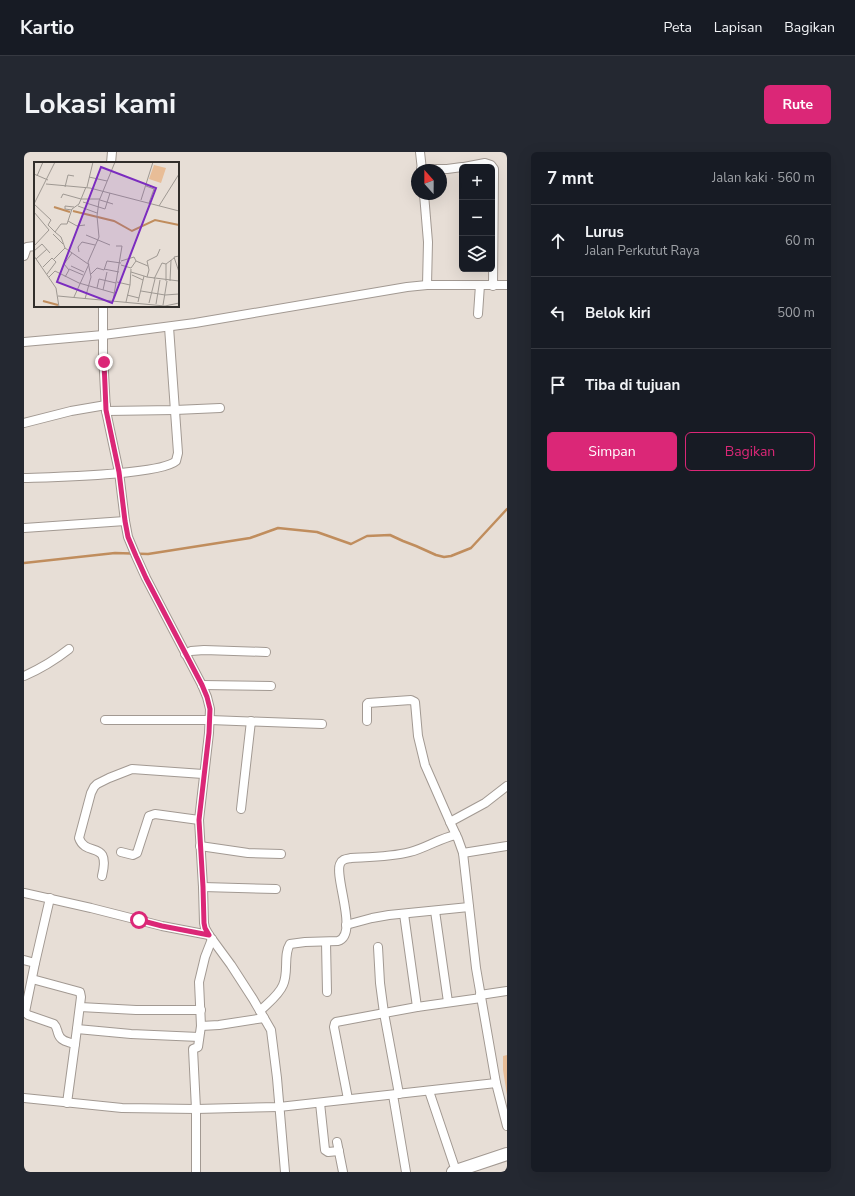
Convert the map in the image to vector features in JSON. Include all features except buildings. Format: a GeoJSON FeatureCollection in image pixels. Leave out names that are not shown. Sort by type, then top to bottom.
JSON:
{"type":"FeatureCollection","features":[{"type":"Feature","properties":{"kind":"street"},"geometry":{"type":"LineString","coordinates":[[111,162],[112,152]]}},
{"type":"Feature","properties":{"kind":"street"},"geometry":{"type":"LineString","coordinates":[[420,152],[421,164]]}},
{"type":"Feature","properties":{"kind":"street"},"geometry":{"type":"LineString","coordinates":[[447,169],[459,168]]}},
{"type":"Feature","properties":{"kind":"street"},"geometry":{"type":"LineString","coordinates":[[424,200],[428,250],[427,285]]}},
{"type":"Feature","properties":{"kind":"street"},"geometry":{"type":"LineString","coordinates":[[492,286],[494,200]]}},
{"type":"Feature","properties":{"kind":"street"},"geometry":{"type":"LineString","coordinates":[[24,256],[27,247],[34,246]]}},
{"type":"Feature","properties":{"kind":"street"},"geometry":{"type":"LineString","coordinates":[[24,342],[169,327],[399,288],[427,285],[507,285]]}},
{"type":"Feature","properties":{"kind":"street"},"geometry":{"type":"LineString","coordinates":[[478,314],[480,285]]}},
{"type":"Feature","properties":{"kind":"street"},"geometry":{"type":"LineString","coordinates":[[104,307],[103,352],[106,408],[119,472],[125,521],[131,546],[202,685],[210,709],[199,820],[205,928],[231,965],[262,1014],[270,1030],[285,1172]]}},
{"type":"Feature","properties":{"kind":"street"},"geometry":{"type":"LineString","coordinates":[[24,478],[139,471],[165,466],[176,460],[178,454],[169,327]]}},
{"type":"Feature","properties":{"kind":"street"},"geometry":{"type":"LineString","coordinates":[[24,423],[71,411],[106,408],[175,410],[220,408]]}},
{"type":"Feature","properties":{"kind":"street"},"geometry":{"type":"LineString","coordinates":[[24,528],[125,521]]}},
{"type":"Feature","properties":{"kind":"street"},"geometry":{"type":"LineString","coordinates":[[24,676],[56,659],[69,649]]}},
{"type":"Feature","properties":{"kind":"street"},"geometry":{"type":"LineString","coordinates":[[185,654],[191,651],[204,650],[266,652]]}},
{"type":"Feature","properties":{"kind":"street"},"geometry":{"type":"LineString","coordinates":[[202,685],[271,686]]}},
{"type":"Feature","properties":{"kind":"street"},"geometry":{"type":"LineString","coordinates":[[367,721],[368,703],[414,700],[418,736],[425,765],[463,853],[476,968],[496,1083],[507,1126]]}},
{"type":"Feature","properties":{"kind":"street"},"geometry":{"type":"LineString","coordinates":[[105,720],[280,721],[322,724]]}},
{"type":"Feature","properties":{"kind":"street"},"geometry":{"type":"LineString","coordinates":[[241,809],[251,721]]}},
{"type":"Feature","properties":{"kind":"street"},"geometry":{"type":"LineString","coordinates":[[102,876],[104,863],[100,852],[83,845],[79,838],[94,787],[109,778],[132,769],[203,774]]}},
{"type":"Feature","properties":{"kind":"street"},"geometry":{"type":"LineString","coordinates":[[450,822],[485,803],[507,786]]}},
{"type":"Feature","properties":{"kind":"street"},"geometry":{"type":"LineString","coordinates":[[121,852],[133,855],[137,852],[150,815],[155,814],[199,820]]}},
{"type":"Feature","properties":{"kind":"street"},"geometry":{"type":"LineString","coordinates":[[201,1026],[219,1025],[262,1014],[284,984],[287,968],[287,949],[290,944],[326,942],[341,940],[344,937],[346,925],[340,873],[340,865],[342,861],[351,858],[395,855],[410,852],[456,835]]}},
{"type":"Feature","properties":{"kind":"street"},"geometry":{"type":"LineString","coordinates":[[200,846],[248,853],[281,854]]}},
{"type":"Feature","properties":{"kind":"street"},"geometry":{"type":"LineString","coordinates":[[463,853],[507,846]]}},
{"type":"Feature","properties":{"kind":"street"},"geometry":{"type":"LineString","coordinates":[[203,887],[276,889]]}},
{"type":"Feature","properties":{"kind":"street"},"geometry":{"type":"LineString","coordinates":[[24,893],[211,937]]}},
{"type":"Feature","properties":{"kind":"street"},"geometry":{"type":"LineString","coordinates":[[50,898],[25,1007],[26,1014],[54,1024],[59,1037],[75,1044]]}},
{"type":"Feature","properties":{"kind":"street"},"geometry":{"type":"LineString","coordinates":[[346,925],[372,918],[469,907]]}},
{"type":"Feature","properties":{"kind":"street"},"geometry":{"type":"LineString","coordinates":[[436,911],[448,1002]]}},
{"type":"Feature","properties":{"kind":"street"},"geometry":{"type":"LineString","coordinates":[[404,914],[417,1007]]}},
{"type":"Feature","properties":{"kind":"street"},"geometry":{"type":"LineString","coordinates":[[196,1172],[194,1049],[198,1047],[201,1026],[199,982],[211,937]]}},
{"type":"Feature","properties":{"kind":"street"},"geometry":{"type":"LineString","coordinates":[[326,942],[327,992]]}},
{"type":"Feature","properties":{"kind":"street"},"geometry":{"type":"LineString","coordinates":[[378,947],[380,983],[406,1172]]}},
{"type":"Feature","properties":{"kind":"street"},"geometry":{"type":"LineString","coordinates":[[24,960],[35,963]]}},
{"type":"Feature","properties":{"kind":"street"},"geometry":{"type":"LineString","coordinates":[[32,980],[79,991],[81,997],[67,1103]]}},
{"type":"Feature","properties":{"kind":"street"},"geometry":{"type":"LineString","coordinates":[[348,1099],[334,1027],[338,1021],[507,991]]}},
{"type":"Feature","properties":{"kind":"street"},"geometry":{"type":"LineString","coordinates":[[80,1007],[136,1010],[200,1010]]}},
{"type":"Feature","properties":{"kind":"street"},"geometry":{"type":"LineString","coordinates":[[77,1029],[199,1038]]}},
{"type":"Feature","properties":{"kind":"street"},"geometry":{"type":"LineString","coordinates":[[24,1098],[122,1108],[196,1109],[279,1107],[496,1083]]}},
{"type":"Feature","properties":{"kind":"street"},"geometry":{"type":"LineString","coordinates":[[429,1091],[454,1171],[507,1154]]}},
{"type":"Feature","properties":{"kind":"street"},"geometry":{"type":"LineString","coordinates":[[320,1103],[325,1150],[328,1152],[339,1151]]}},
{"type":"Feature","properties":{"kind":"street"},"geometry":{"type":"LineString","coordinates":[[337,1142],[343,1172]]}},
{"type":"Feature","properties":{"kind":"shaded area"},"geometry":{"type":"Polygon","coordinates":[[[507,1055],[507,1095],[503,1070],[503,1056],[507,1055]]]}},
{"type":"Feature","properties":{"kind":"waterway"},"geometry":{"type":"LineString","coordinates":[[24,563],[115,553],[148,554],[250,538],[278,528],[317,532],[351,544],[367,536],[390,535],[444,557],[451,556],[471,548],[507,509]]}},
{"type":"Feature","properties":{"kind":"route"},"geometry":{"type":"LineString","coordinates":[[104,362],[106,410],[119,472],[128,537],[146,578],[202,685],[210,709],[209,733],[203,774],[199,820],[204,923],[209,935],[193,933],[139,920]]}}]}
